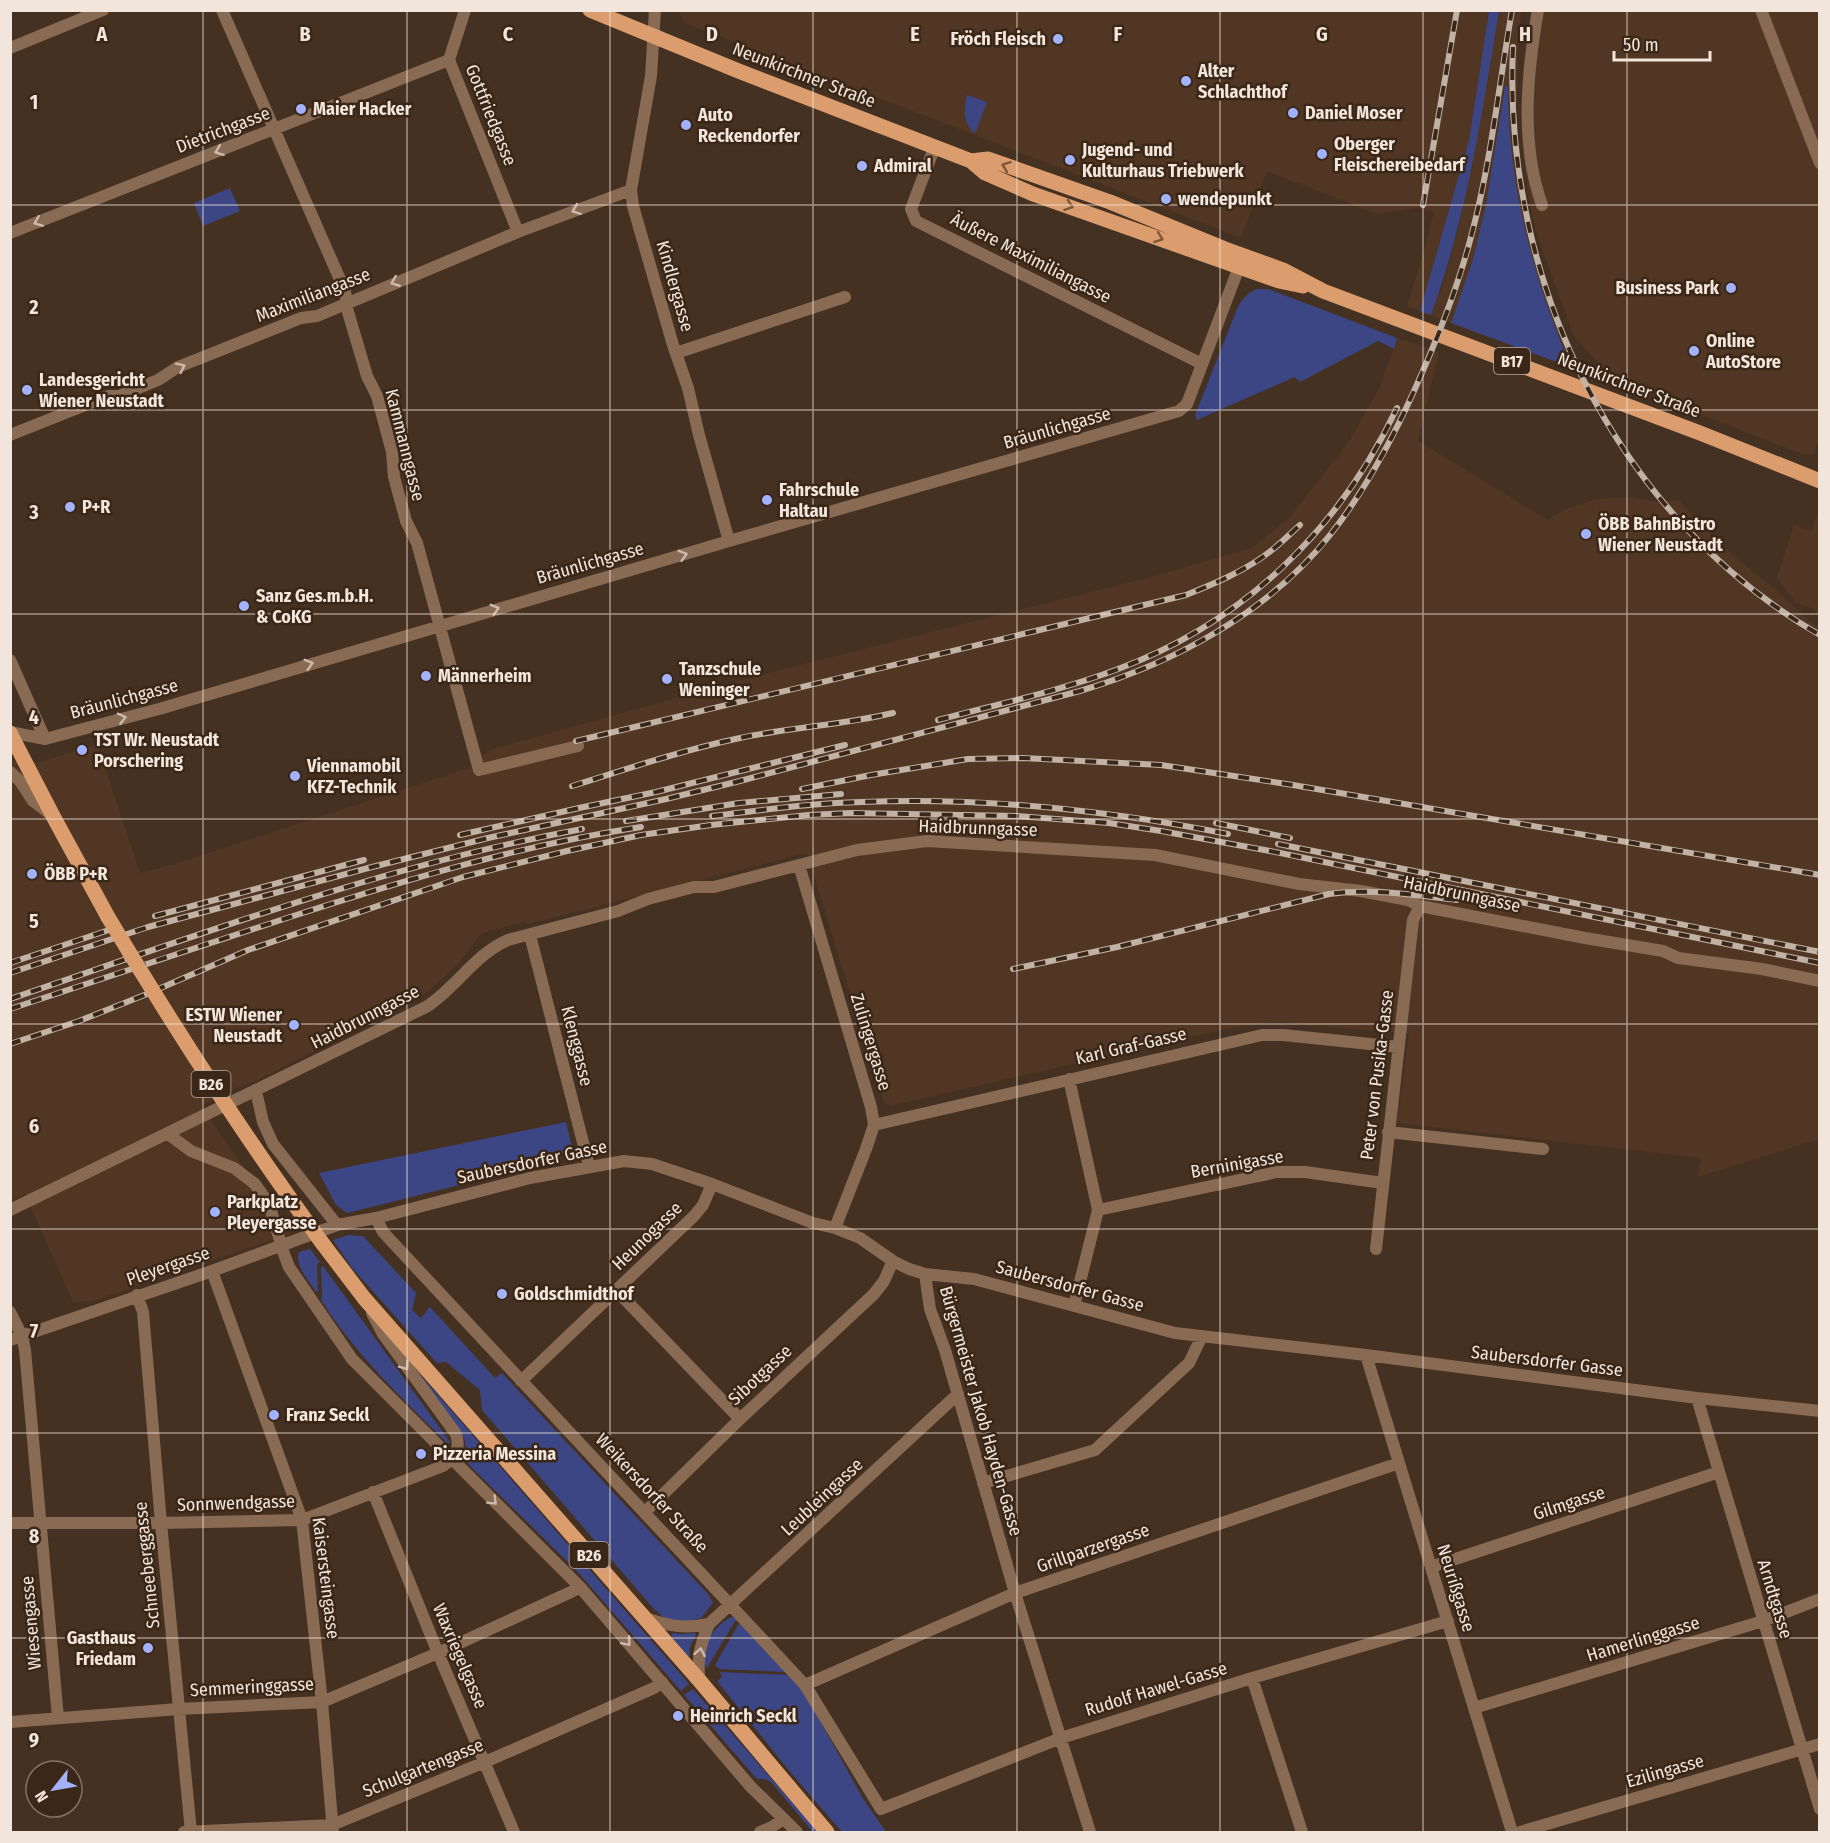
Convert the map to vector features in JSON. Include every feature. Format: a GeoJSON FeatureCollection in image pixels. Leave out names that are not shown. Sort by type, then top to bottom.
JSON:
{"type":"FeatureCollection","features":[{"type":"Feature","properties":{"kind":"main road","name":"Neunkirchner Straße"},"geometry":{"type":"LineString","coordinates":[[590,10],[935,146],[971,161],[985,173],[1033,194],[1279,281],[1323,291]]}},
{"type":"Feature","properties":{"kind":"main road","name":"Neunkirchner Straße"},"geometry":{"type":"LineString","coordinates":[[971,161],[988,159],[1040,179],[1078,190],[1283,270],[1323,291],[1819,479]]}},
{"type":"Feature","properties":{"kind":"main road","name":"B26"},"geometry":{"type":"LineString","coordinates":[[10,732],[108,917],[164,1011],[266,1166],[323,1244],[364,1298],[699,1680],[827,1833]]}},
{"type":"Feature","properties":{"kind":"street"},"geometry":{"type":"LineString","coordinates":[[10,48],[103,10]]}},
{"type":"Feature","properties":{"kind":"street","name":"Kammanngasse"},"geometry":{"type":"LineString","coordinates":[[222,10],[345,291],[346,303],[367,376],[376,396],[392,452],[394,477],[406,521],[417,543],[479,770],[578,746]]}},
{"type":"Feature","properties":{"kind":"street","name":"Gottfriedgasse"},"geometry":{"type":"LineString","coordinates":[[465,10],[449,60],[518,232]]}},
{"type":"Feature","properties":{"kind":"street","name":"Kindlergasse"},"geometry":{"type":"LineString","coordinates":[[655,10],[651,76],[631,190],[633,206],[688,388],[729,541]]}},
{"type":"Feature","properties":{"kind":"street"},"geometry":{"type":"LineString","coordinates":[[1538,10],[1530,71],[1528,116],[1531,160],[1542,205]]}},
{"type":"Feature","properties":{"kind":"street"},"geometry":{"type":"LineString","coordinates":[[1761,10],[1816,141],[1820,163]]}},
{"type":"Feature","properties":{"kind":"street","name":"Dietrichgasse"},"geometry":{"type":"LineString","coordinates":[[10,232],[449,60]]}},
{"type":"Feature","properties":{"kind":"street","name":"Äußere Maximiliangasse"},"geometry":{"type":"LineString","coordinates":[[935,146],[911,209],[916,221],[1202,364]]}},
{"type":"Feature","properties":{"kind":"street","name":"Maximiliangasse"},"geometry":{"type":"LineString","coordinates":[[10,435],[108,396],[119,396],[159,380],[178,367],[301,318],[317,316],[518,232],[631,190]]}},
{"type":"Feature","properties":{"kind":"street"},"geometry":{"type":"LineString","coordinates":[[1202,364],[1239,267]]}},
{"type":"Feature","properties":{"kind":"street"},"geometry":{"type":"LineString","coordinates":[[676,354],[845,297]]}},
{"type":"Feature","properties":{"kind":"street","name":"Bräunlichgasse"},"geometry":{"type":"LineString","coordinates":[[10,732],[45,739],[159,709],[439,625],[1179,411],[1187,404],[1202,364]]}},
{"type":"Feature","properties":{"kind":"street"},"geometry":{"type":"LineString","coordinates":[[13,666],[45,739]]}},
{"type":"Feature","properties":{"kind":"street"},"geometry":{"type":"LineString","coordinates":[[10,684],[13,666]]}},
{"type":"Feature","properties":{"kind":"street"},"geometry":{"type":"LineString","coordinates":[[10,772],[20,781],[33,801],[53,816]]}},
{"type":"Feature","properties":{"kind":"street","name":"Haidbrunngasse"},"geometry":{"type":"LineString","coordinates":[[10,1210],[426,1007],[439,999],[482,956],[508,940],[618,911],[648,899],[694,887],[714,887],[857,850],[927,841],[1155,855],[1299,884],[1361,891],[1408,900],[1420,906],[1663,951],[1678,958],[1762,969],[1820,981]]}},
{"type":"Feature","properties":{"kind":"street","name":"Zulingergasse"},"geometry":{"type":"LineString","coordinates":[[799,865],[871,1107],[874,1125]]}},
{"type":"Feature","properties":{"kind":"street","name":"Peter von Pusika-Gasse"},"geometry":{"type":"LineString","coordinates":[[1376,1249],[1413,920],[1420,906]]}},
{"type":"Feature","properties":{"kind":"street","name":"Klenggasse"},"geometry":{"type":"LineString","coordinates":[[531,935],[589,1166]]}},
{"type":"Feature","properties":{"kind":"street","name":"Karl Graf-Gasse"},"geometry":{"type":"LineString","coordinates":[[874,1125],[1262,1035],[1283,1035],[1399,1047]]}},
{"type":"Feature","properties":{"kind":"street"},"geometry":{"type":"LineString","coordinates":[[1069,1079],[1098,1210],[1074,1306]]}},
{"type":"Feature","properties":{"kind":"street"},"geometry":{"type":"LineString","coordinates":[[256,1091],[263,1122],[273,1144],[337,1225]]}},
{"type":"Feature","properties":{"kind":"street"},"geometry":{"type":"LineString","coordinates":[[836,1228],[874,1125]]}},
{"type":"Feature","properties":{"kind":"street"},"geometry":{"type":"LineString","coordinates":[[1388,1132],[1543,1149]]}},
{"type":"Feature","properties":{"kind":"street"},"geometry":{"type":"LineString","coordinates":[[168,1134],[191,1151],[234,1168],[255,1184],[269,1204],[289,1267],[347,1353],[580,1587],[751,1787],[797,1833]]}},
{"type":"Feature","properties":{"kind":"street","name":"Saubersdorfer Gasse"},"geometry":{"type":"LineString","coordinates":[[337,1225],[376,1218],[530,1178],[589,1166],[624,1161],[652,1164],[813,1223],[836,1228],[860,1238],[909,1269],[925,1274],[974,1279],[1175,1333],[1697,1398],[1820,1411]]}},
{"type":"Feature","properties":{"kind":"street","name":"Berninigasse"},"geometry":{"type":"LineString","coordinates":[[1098,1210],[1277,1172],[1305,1172],[1383,1183]]}},
{"type":"Feature","properties":{"kind":"street","name":"Heunogasse"},"geometry":{"type":"LineString","coordinates":[[521,1381],[694,1216],[703,1205],[712,1185]]}},
{"type":"Feature","properties":{"kind":"street","name":"Weikersdorfer Straße"},"geometry":{"type":"LineString","coordinates":[[376,1218],[383,1232],[805,1685],[882,1809]]}},
{"type":"Feature","properties":{"kind":"street","name":"Pleyergasse"},"geometry":{"type":"LineString","coordinates":[[16,1338],[212,1271],[337,1225]]}},
{"type":"Feature","properties":{"kind":"street","name":"Sibotgasse"},"geometry":{"type":"LineString","coordinates":[[645,1512],[740,1419],[874,1294],[884,1281],[893,1261]]}},
{"type":"Feature","properties":{"kind":"street","name":"Kaisersteingasse"},"geometry":{"type":"LineString","coordinates":[[212,1271],[302,1520],[322,1702],[332,1829]]}},
{"type":"Feature","properties":{"kind":"street","name":"Bürgermeister Jakob Hayden-Gasse"},"geometry":{"type":"LineString","coordinates":[[925,1274],[930,1309],[945,1350],[1015,1593],[1090,1833]]}},
{"type":"Feature","properties":{"kind":"street"},"geometry":{"type":"LineString","coordinates":[[617,1291],[740,1419]]}},
{"type":"Feature","properties":{"kind":"street","name":"Schneeberggasse"},"geometry":{"type":"LineString","coordinates":[[137,1295],[142,1312],[191,1832]]}},
{"type":"Feature","properties":{"kind":"street"},"geometry":{"type":"LineString","coordinates":[[364,1298],[383,1334],[456,1434],[459,1443],[458,1451],[452,1459]]}},
{"type":"Feature","properties":{"kind":"street","name":"Wiesengasse"},"geometry":{"type":"LineString","coordinates":[[10,1312],[16,1338],[26,1350],[58,1718]]}},
{"type":"Feature","properties":{"kind":"street"},"geometry":{"type":"LineString","coordinates":[[983,1483],[1095,1450],[1189,1363],[1202,1336]]}},
{"type":"Feature","properties":{"kind":"street","name":"Neurißgasse"},"geometry":{"type":"LineString","coordinates":[[1366,1355],[1512,1833]]}},
{"type":"Feature","properties":{"kind":"street","name":"Leubleingasse"},"geometry":{"type":"LineString","coordinates":[[709,1624],[958,1394]]}},
{"type":"Feature","properties":{"kind":"street","name":"Arndtgasse"},"geometry":{"type":"LineString","coordinates":[[1697,1398],[1820,1809]]}},
{"type":"Feature","properties":{"kind":"street","name":"Sonnwendgasse"},"geometry":{"type":"LineString","coordinates":[[10,1523],[302,1520],[443,1466],[452,1459]]}},
{"type":"Feature","properties":{"kind":"street","name":"Grillparzergasse"},"geometry":{"type":"LineString","coordinates":[[805,1685],[1015,1593],[1399,1463]]}},
{"type":"Feature","properties":{"kind":"street","name":"Gilmgasse"},"geometry":{"type":"LineString","coordinates":[[1431,1567],[1719,1472]]}},
{"type":"Feature","properties":{"kind":"street","name":"Waxriegelgasse"},"geometry":{"type":"LineString","coordinates":[[373,1492],[514,1833]]}},
{"type":"Feature","properties":{"kind":"street","name":"Semmeringgasse"},"geometry":{"type":"LineString","coordinates":[[10,1722],[179,1709],[322,1702],[438,1653],[580,1587]]}},
{"type":"Feature","properties":{"kind":"street","name":"Hamerlinggasse"},"geometry":{"type":"LineString","coordinates":[[1474,1708],[1763,1621],[1820,1599]]}},
{"type":"Feature","properties":{"kind":"street"},"geometry":{"type":"LineString","coordinates":[[645,1618],[676,1628],[709,1624]]}},
{"type":"Feature","properties":{"kind":"street","name":"Rudolf Hawel-Gasse"},"geometry":{"type":"LineString","coordinates":[[882,1809],[1061,1738],[1252,1678],[1448,1621]]}},
{"type":"Feature","properties":{"kind":"street"},"geometry":{"type":"LineString","coordinates":[[699,1680],[698,1657],[709,1624]]}},
{"type":"Feature","properties":{"kind":"street"},"geometry":{"type":"LineString","coordinates":[[1252,1678],[1302,1833]]}},
{"type":"Feature","properties":{"kind":"street","name":"Schulgartengasse"},"geometry":{"type":"LineString","coordinates":[[184,1833],[332,1829],[654,1688],[662,1682]]}},
{"type":"Feature","properties":{"kind":"street","name":"Ezilingasse"},"geometry":{"type":"LineString","coordinates":[[1520,1833],[1820,1744]]}},
{"type":"Feature","properties":{"kind":"street"},"geometry":{"type":"LineString","coordinates":[[760,1833],[783,1819]]}},
{"type":"Feature","properties":{"kind":"shaded area"},"geometry":{"type":"Polygon","coordinates":[[[678,11],[1489,11],[1469,140],[1420,311],[1407,306],[1434,212],[1416,208],[1377,214],[1267,171],[1241,238],[685,23],[678,11]]]}},
{"type":"Feature","properties":{"kind":"shaded area"},"geometry":{"type":"Polygon","coordinates":[[[1489,11],[1499,11],[1480,126],[1464,203],[1444,278],[1431,315],[1420,311],[1469,140],[1489,11]]]}},
{"type":"Feature","properties":{"kind":"shaded area"},"geometry":{"type":"Polygon","coordinates":[[[1499,11],[1521,11],[1516,113],[1524,190],[1536,245],[1553,299],[1578,362],[1570,364],[1545,303],[1528,247],[1516,192],[1507,86],[1505,86],[1486,205],[1473,259],[1451,323],[1431,315],[1443,284],[1459,226],[1499,11]]]}},
{"type":"Feature","properties":{"kind":"shaded area"},"geometry":{"type":"Polygon","coordinates":[[[1531,11],[1819,11],[1820,438],[1813,455],[1802,454],[1613,380],[1574,336],[1538,238],[1524,161],[1521,105],[1523,65],[1531,11]]]}},
{"type":"Feature","properties":{"kind":"shaded area"},"geometry":{"type":"Polygon","coordinates":[[[1505,86],[1508,86],[1512,158],[1525,228],[1544,297],[1570,364],[1565,365],[1451,323],[1473,259],[1486,205],[1505,86]]]}},
{"type":"Feature","properties":{"kind":"shaded area"},"geometry":{"type":"Polygon","coordinates":[[[967,95],[987,102],[974,133],[966,119],[967,95]]]}},
{"type":"Feature","properties":{"kind":"shaded area"},"geometry":{"type":"Polygon","coordinates":[[[230,188],[240,211],[203,226],[194,203],[230,188]]]}},
{"type":"Feature","properties":{"kind":"shaded area"},"geometry":{"type":"Polygon","coordinates":[[[1257,289],[1268,289],[1397,338],[1394,349],[1378,341],[1300,382],[1295,377],[1197,420],[1195,415],[1237,309],[1250,292],[1257,289]]]}},
{"type":"Feature","properties":{"kind":"shaded area"},"geometry":{"type":"Polygon","coordinates":[[[1397,338],[1439,352],[1418,441],[1548,520],[1564,510],[1596,499],[1633,497],[1656,502],[1679,500],[1711,536],[1819,627],[1819,1139],[1698,1177],[1701,1158],[1397,1123],[1409,1034],[1279,1022],[1234,1027],[890,1106],[884,1102],[807,853],[528,924],[523,922],[482,933],[457,965],[429,991],[254,1082],[243,1085],[201,1106],[290,1234],[93,1301],[73,1302],[25,1194],[11,1201],[11,761],[41,762],[97,744],[140,873],[175,864],[469,768],[489,750],[764,674],[1155,576],[1252,548],[1290,517],[1348,443],[1380,387],[1397,338]]]}},
{"type":"Feature","properties":{"kind":"shaded area"},"geometry":{"type":"Polygon","coordinates":[[[1819,509],[1819,617],[1814,609],[1796,603],[1777,578],[1794,525],[1812,531],[1819,509]]]}},
{"type":"Feature","properties":{"kind":"shaded area"},"geometry":{"type":"Polygon","coordinates":[[[566,1122],[572,1147],[568,1152],[528,1160],[524,1169],[347,1213],[336,1205],[319,1173],[566,1122]]]}},
{"type":"Feature","properties":{"kind":"shaded area"},"geometry":{"type":"Polygon","coordinates":[[[348,1235],[363,1236],[416,1293],[412,1310],[421,1318],[430,1307],[495,1378],[502,1373],[708,1594],[713,1603],[701,1618],[684,1622],[673,1621],[663,1617],[653,1608],[482,1410],[480,1390],[446,1362],[437,1363],[352,1268],[333,1240],[348,1235]]]}},
{"type":"Feature","properties":{"kind":"shaded area"},"geometry":{"type":"Polygon","coordinates":[[[310,1249],[320,1262],[317,1264],[318,1291],[316,1292],[303,1273],[298,1257],[299,1252],[310,1249]]]}},
{"type":"Feature","properties":{"kind":"shaded area"},"geometry":{"type":"Polygon","coordinates":[[[323,1266],[450,1442],[448,1444],[380,1375],[334,1320],[321,1300],[321,1267],[323,1266]]]}},
{"type":"Feature","properties":{"kind":"shaded area"},"geometry":{"type":"Polygon","coordinates":[[[410,1363],[689,1684],[681,1691],[576,1570],[469,1465],[463,1436],[410,1363]]]}},
{"type":"Feature","properties":{"kind":"shaded area"},"geometry":{"type":"Polygon","coordinates":[[[732,1617],[737,1618],[707,1668],[703,1654],[705,1646],[713,1632],[732,1617]]]}},
{"type":"Feature","properties":{"kind":"shaded area"},"geometry":{"type":"Polygon","coordinates":[[[741,1622],[786,1672],[719,1669],[715,1665],[741,1622]]]}},
{"type":"Feature","properties":{"kind":"shaded area"},"geometry":{"type":"Polygon","coordinates":[[[672,1633],[695,1633],[689,1658],[679,1648],[672,1633]]]}},
{"type":"Feature","properties":{"kind":"shaded area"},"geometry":{"type":"Polygon","coordinates":[[[720,1672],[789,1675],[804,1692],[862,1797],[886,1832],[842,1832],[717,1681],[722,1677],[720,1672]]]}},
{"type":"Feature","properties":{"kind":"shaded area"},"geometry":{"type":"Polygon","coordinates":[[[693,1689],[818,1832],[813,1832],[771,1782],[757,1779],[684,1695],[693,1689]]]}},
{"type":"Feature","properties":{"kind":"railway"},"geometry":{"type":"LineString","coordinates":[[1423,205],[1457,10]]}},
{"type":"Feature","properties":{"kind":"railway"},"geometry":{"type":"LineString","coordinates":[[10,973],[148,927],[372,867],[488,838],[736,782],[1080,691],[1150,666],[1217,632],[1278,588],[1330,535],[1366,484],[1405,410],[1446,314],[1472,233],[1490,151],[1512,10]]}},
{"type":"Feature","properties":{"kind":"railway"},"geometry":{"type":"LineString","coordinates":[[1513,47],[1515,134],[1528,220],[1551,304],[1586,384],[1630,458],[1684,526],[1748,585],[1820,635]]}},
{"type":"Feature","properties":{"kind":"railway"},"geometry":{"type":"LineString","coordinates":[[938,720],[1096,677],[1164,649],[1207,626],[1283,567],[1316,532],[1347,494],[1374,452],[1397,408]]}},
{"type":"Feature","properties":{"kind":"railway"},"geometry":{"type":"LineString","coordinates":[[576,741],[1186,595],[1252,564],[1300,525]]}},
{"type":"Feature","properties":{"kind":"railway"},"geometry":{"type":"LineString","coordinates":[[572,786],[719,743],[759,734],[893,713]]}},
{"type":"Feature","properties":{"kind":"railway"},"geometry":{"type":"LineString","coordinates":[[460,835],[656,792],[845,745]]}},
{"type":"Feature","properties":{"kind":"railway"},"geometry":{"type":"LineString","coordinates":[[802,789],[968,759],[1023,758],[1161,765],[1293,785],[1820,875]]}},
{"type":"Feature","properties":{"kind":"railway"},"geometry":{"type":"LineString","coordinates":[[626,821],[739,803],[841,794]]}},
{"type":"Feature","properties":{"kind":"railway"},"geometry":{"type":"LineString","coordinates":[[712,816],[824,804],[954,802],[1091,812],[1228,834]]}},
{"type":"Feature","properties":{"kind":"railway"},"geometry":{"type":"LineString","coordinates":[[10,1044],[79,1021],[248,950],[463,877],[641,835],[711,825],[851,813],[1017,816],[1109,823],[1161,831],[1820,963]]}},
{"type":"Feature","properties":{"kind":"railway"},"geometry":{"type":"LineString","coordinates":[[1216,823],[1290,838]]}},
{"type":"Feature","properties":{"kind":"railway"},"geometry":{"type":"LineString","coordinates":[[10,1009],[420,877],[552,843],[641,827]]}},
{"type":"Feature","properties":{"kind":"railway"},"geometry":{"type":"LineString","coordinates":[[10,999],[222,927],[364,882],[509,844],[582,829]]}},
{"type":"Feature","properties":{"kind":"railway"},"geometry":{"type":"LineString","coordinates":[[1278,844],[1820,952]]}},
{"type":"Feature","properties":{"kind":"railway"},"geometry":{"type":"LineString","coordinates":[[155,916],[364,860]]}},
{"type":"Feature","properties":{"kind":"railway"},"geometry":{"type":"LineString","coordinates":[[1013,969],[1117,947],[1329,894],[1377,892],[1457,900]]}},
{"type":"Feature","properties":{"kind":"railway"},"geometry":{"type":"LineString","coordinates":[[10,963],[112,929]]}},
{"type":"Feature","properties":{"kind":"place","name":"Fröch Fleisch"},"geometry":{"type":"Point","coordinates":[1058,39]}},
{"type":"Feature","properties":{"kind":"place","name":"Alter Schlachthof"},"geometry":{"type":"Point","coordinates":[1186,81]}},
{"type":"Feature","properties":{"kind":"place","name":"Maier Hacker"},"geometry":{"type":"Point","coordinates":[301,109]}},
{"type":"Feature","properties":{"kind":"place","name":"Daniel Moser"},"geometry":{"type":"Point","coordinates":[1293,113]}},
{"type":"Feature","properties":{"kind":"place","name":"Auto Reckendorfer"},"geometry":{"type":"Point","coordinates":[686,125]}},
{"type":"Feature","properties":{"kind":"place","name":"Oberger Fleischereibedarf"},"geometry":{"type":"Point","coordinates":[1322,154]}},
{"type":"Feature","properties":{"kind":"place","name":"Jugend- und Kulturhaus Triebwerk"},"geometry":{"type":"Point","coordinates":[1070,160]}},
{"type":"Feature","properties":{"kind":"place","name":"Admiral"},"geometry":{"type":"Point","coordinates":[862,166]}},
{"type":"Feature","properties":{"kind":"place","name":"wendepunkt"},"geometry":{"type":"Point","coordinates":[1166,199]}},
{"type":"Feature","properties":{"kind":"place","name":"Business Park"},"geometry":{"type":"Point","coordinates":[1731,288]}},
{"type":"Feature","properties":{"kind":"place","name":"Online AutoStore"},"geometry":{"type":"Point","coordinates":[1694,351]}},
{"type":"Feature","properties":{"kind":"place","name":"Landesgericht Wiener Neustadt"},"geometry":{"type":"Point","coordinates":[27,390]}},
{"type":"Feature","properties":{"kind":"place","name":"Fahrschule Haltau"},"geometry":{"type":"Point","coordinates":[767,500]}},
{"type":"Feature","properties":{"kind":"place","name":"P+R"},"geometry":{"type":"Point","coordinates":[70,507]}},
{"type":"Feature","properties":{"kind":"place","name":"ÖBB BahnBistro Wiener Neustadt"},"geometry":{"type":"Point","coordinates":[1586,534]}},
{"type":"Feature","properties":{"kind":"place","name":"Sanz Ges.m.b.H. & CoKG"},"geometry":{"type":"Point","coordinates":[244,606]}},
{"type":"Feature","properties":{"kind":"place","name":"Männerheim"},"geometry":{"type":"Point","coordinates":[426,676]}},
{"type":"Feature","properties":{"kind":"place","name":"Tanzschule Weninger"},"geometry":{"type":"Point","coordinates":[667,679]}},
{"type":"Feature","properties":{"kind":"place","name":"TST Wr. Neustadt Porschering"},"geometry":{"type":"Point","coordinates":[82,750]}},
{"type":"Feature","properties":{"kind":"place","name":"Viennamobil KFZ-Technik"},"geometry":{"type":"Point","coordinates":[295,776]}},
{"type":"Feature","properties":{"kind":"place","name":"ÖBB P+R"},"geometry":{"type":"Point","coordinates":[32,874]}},
{"type":"Feature","properties":{"kind":"place","name":"ESTW Wiener Neustadt"},"geometry":{"type":"Point","coordinates":[294,1025]}},
{"type":"Feature","properties":{"kind":"place","name":"Parkplatz Pleyergasse"},"geometry":{"type":"Point","coordinates":[215,1212]}},
{"type":"Feature","properties":{"kind":"place","name":"Goldschmidthof"},"geometry":{"type":"Point","coordinates":[502,1294]}},
{"type":"Feature","properties":{"kind":"place","name":"Franz Seckl"},"geometry":{"type":"Point","coordinates":[274,1415]}},
{"type":"Feature","properties":{"kind":"place","name":"Pizzeria Messina"},"geometry":{"type":"Point","coordinates":[421,1454]}},
{"type":"Feature","properties":{"kind":"place","name":"Gasthaus Friedam"},"geometry":{"type":"Point","coordinates":[148,1648]}},
{"type":"Feature","properties":{"kind":"place","name":"Heinrich Seckl"},"geometry":{"type":"Point","coordinates":[678,1716]}}]}
